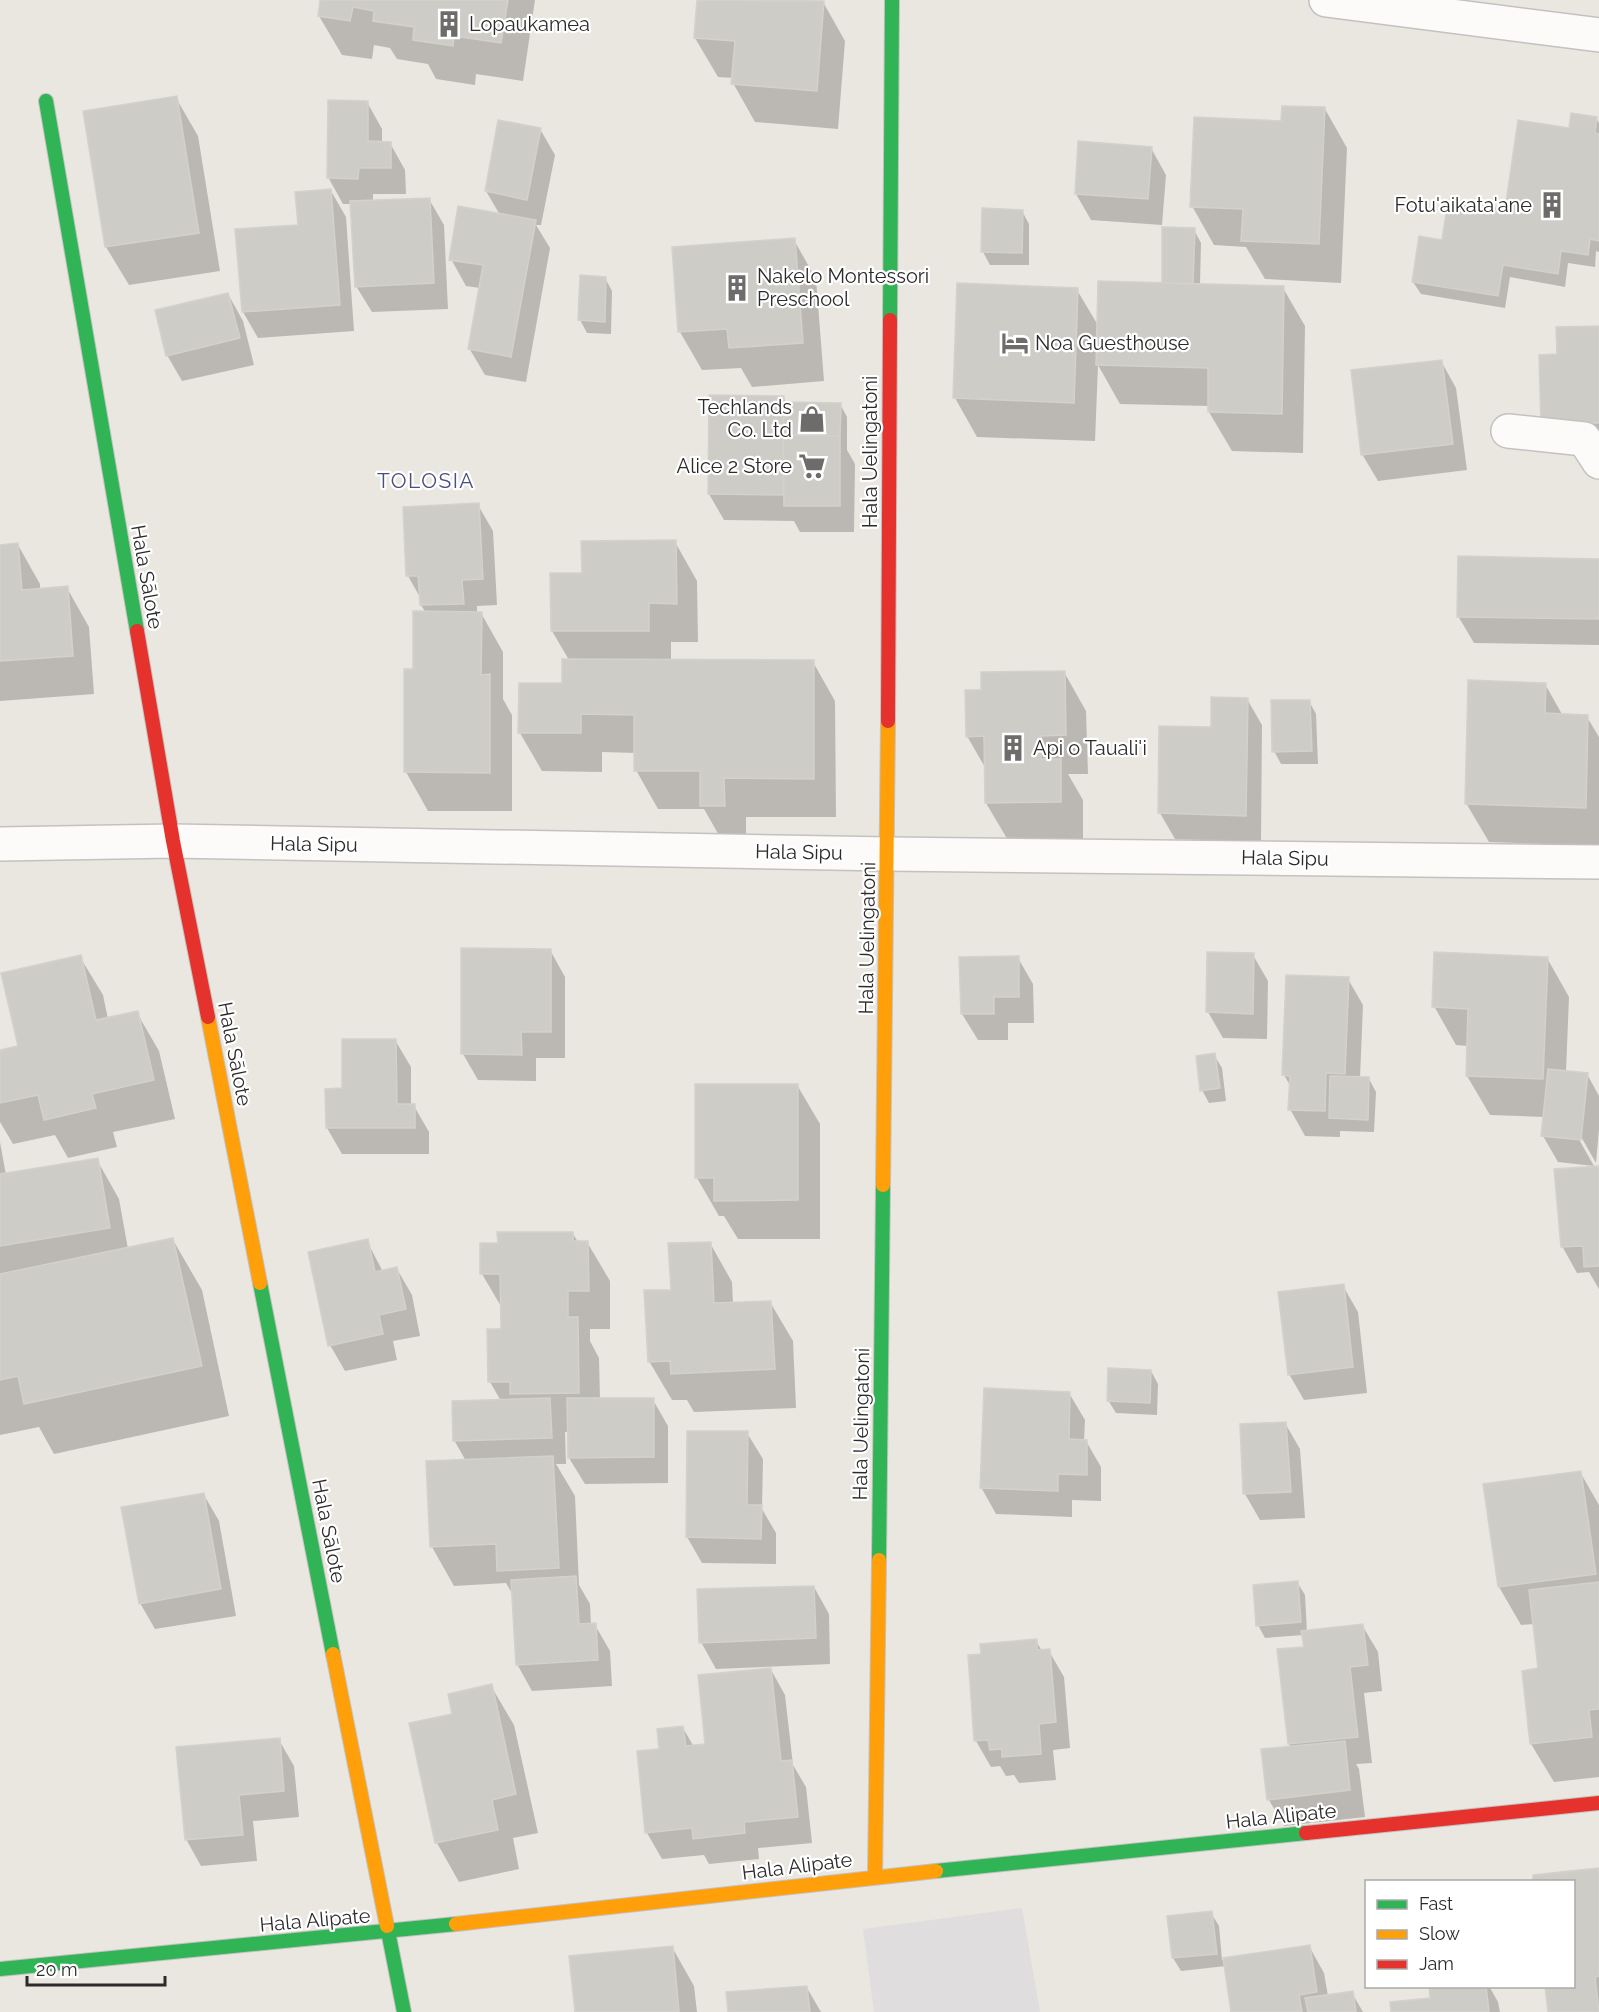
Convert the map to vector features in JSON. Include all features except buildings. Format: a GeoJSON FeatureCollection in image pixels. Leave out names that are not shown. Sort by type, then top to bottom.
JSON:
{"type":"FeatureCollection","features":[{"type":"Feature","properties":{"kind":"street","name":"Hala Uelingatoni"},"geometry":{"type":"LineString","coordinates":[[875,1877],[887,854],[892,0]]}},
{"type":"Feature","properties":{"kind":"street"},"geometry":{"type":"LineString","coordinates":[[1326,0],[1599,36]]}},
{"type":"Feature","properties":{"kind":"street","name":"Hala Sālote"},"geometry":{"type":"LineString","coordinates":[[46,101],[173,842],[404,2012]]}},
{"type":"Feature","properties":{"kind":"street"},"geometry":{"type":"LineString","coordinates":[[1508,431],[1584,439],[1599,462]]}},
{"type":"Feature","properties":{"kind":"street","name":"Hala Sipu"},"geometry":{"type":"LineString","coordinates":[[0,844],[173,842],[887,854],[1599,862]]}},
{"type":"Feature","properties":{"kind":"street","name":"Hala Alipate"},"geometry":{"type":"LineString","coordinates":[[0,1969],[388,1932],[875,1877],[1599,1803]]}},
{"type":"Feature","properties":{"kind":"shaded area"},"geometry":{"type":"Polygon","coordinates":[[[1022,1908],[1040,2012],[874,2012],[863,1929],[1022,1908]]]}},
{"type":"Feature","properties":{"kind":"traffic: fast"},"geometry":{"type":"LineString","coordinates":[[890,320],[892,0]]}},
{"type":"Feature","properties":{"kind":"traffic: fast"},"geometry":{"type":"LineString","coordinates":[[46,101],[137,631]]}},
{"type":"Feature","properties":{"kind":"traffic: fast"},"geometry":{"type":"LineString","coordinates":[[879,1560],[883,1185]]}},
{"type":"Feature","properties":{"kind":"traffic: fast"},"geometry":{"type":"LineString","coordinates":[[260,1283],[333,1654]]}},
{"type":"Feature","properties":{"kind":"traffic: fast"},"geometry":{"type":"LineString","coordinates":[[936,1871],[1306,1833]]}},
{"type":"Feature","properties":{"kind":"traffic: fast"},"geometry":{"type":"LineString","coordinates":[[0,1969],[456,1924]]}},
{"type":"Feature","properties":{"kind":"traffic: fast"},"geometry":{"type":"LineString","coordinates":[[387,1926],[404,2012]]}},
{"type":"Feature","properties":{"kind":"traffic: slow"},"geometry":{"type":"LineString","coordinates":[[883,1185],[888,721]]}},
{"type":"Feature","properties":{"kind":"traffic: slow"},"geometry":{"type":"LineString","coordinates":[[208,1017],[260,1283]]}},
{"type":"Feature","properties":{"kind":"traffic: slow"},"geometry":{"type":"LineString","coordinates":[[875,1877],[879,1560]]}},
{"type":"Feature","properties":{"kind":"traffic: slow"},"geometry":{"type":"LineString","coordinates":[[333,1654],[387,1926]]}},
{"type":"Feature","properties":{"kind":"traffic: slow"},"geometry":{"type":"LineString","coordinates":[[456,1924],[936,1871]]}},
{"type":"Feature","properties":{"kind":"traffic: jam"},"geometry":{"type":"LineString","coordinates":[[888,721],[890,320]]}},
{"type":"Feature","properties":{"kind":"traffic: jam"},"geometry":{"type":"LineString","coordinates":[[137,631],[173,841],[208,1017]]}},
{"type":"Feature","properties":{"kind":"traffic: jam"},"geometry":{"type":"LineString","coordinates":[[1306,1833],[1599,1803]]}},
{"type":"Feature","properties":{"kind":"place","name":"Lopaukamea"},"geometry":{"type":"Point","coordinates":[449,24]}},
{"type":"Feature","properties":{"kind":"place","name":"Fotu'aikata'ane"},"geometry":{"type":"Point","coordinates":[1552,205]}},
{"type":"Feature","properties":{"kind":"place","name":"Nakelo Montessori Preschool"},"geometry":{"type":"Point","coordinates":[737,288]}},
{"type":"Feature","properties":{"kind":"place","name":"Noa Guesthouse"},"geometry":{"type":"Point","coordinates":[1015,343]}},
{"type":"Feature","properties":{"kind":"place","name":"Techlands Co. Ltd"},"geometry":{"type":"Point","coordinates":[812,419]}},
{"type":"Feature","properties":{"kind":"place","name":"Alice 2 Store"},"geometry":{"type":"Point","coordinates":[812,466]}},
{"type":"Feature","properties":{"kind":"place","name":"Api o Tauali'i"},"geometry":{"type":"Point","coordinates":[1013,748]}},
{"type":"Feature","properties":{"kind":"district","name":"TOLOSIA"},"geometry":{"type":"Point","coordinates":[426,480]}}]}
